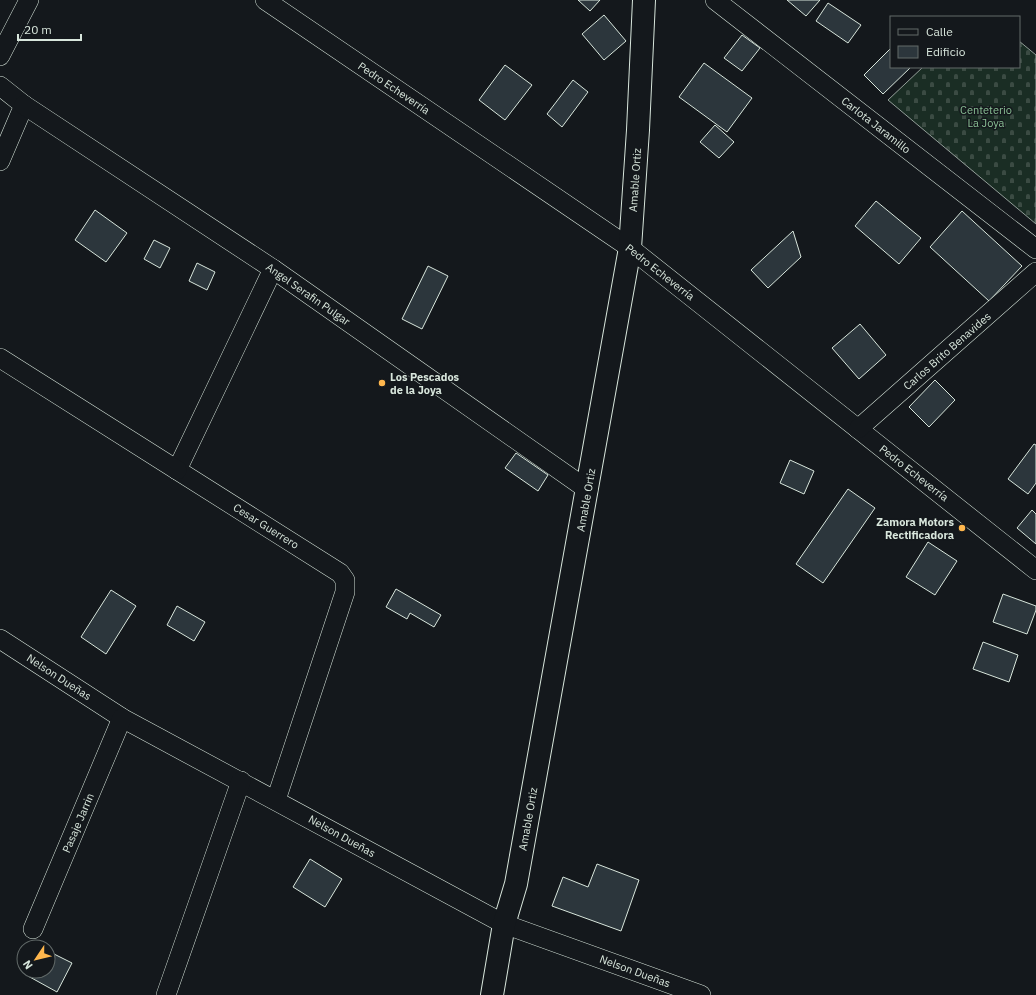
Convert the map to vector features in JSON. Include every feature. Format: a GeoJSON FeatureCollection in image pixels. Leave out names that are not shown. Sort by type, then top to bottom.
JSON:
{"type":"FeatureCollection","features":[{"type":"Feature","properties":{"kind":"street"},"geometry":{"type":"LineString","coordinates":[[0,56],[29,0]]}},
{"type":"Feature","properties":{"kind":"street","name":"Pedro Echeverría"},"geometry":{"type":"LineString","coordinates":[[265,0],[630,248],[1036,570]]}},
{"type":"Feature","properties":{"kind":"street","name":"Amable Ortiz"},"geometry":{"type":"LineString","coordinates":[[492,995],[504,924],[516,884],[588,490],[630,248],[638,130],[644,0]]}},
{"type":"Feature","properties":{"kind":"street","name":"Carlota Jaramillo"},"geometry":{"type":"LineString","coordinates":[[715,0],[1036,250]]}},
{"type":"Feature","properties":{"kind":"street","name":"Angel Serafin Pulgar"},"geometry":{"type":"LineString","coordinates":[[0,86],[24,105],[273,269],[588,490]]}},
{"type":"Feature","properties":{"kind":"street"},"geometry":{"type":"LineString","coordinates":[[0,161],[24,105]]}},
{"type":"Feature","properties":{"kind":"street"},"geometry":{"type":"LineString","coordinates":[[0,358],[177,470],[273,269]]}},
{"type":"Feature","properties":{"kind":"street","name":"Carlos Brito Benavides"},"geometry":{"type":"LineString","coordinates":[[858,429],[1036,272]]}},
{"type":"Feature","properties":{"kind":"street","name":"Cesar Guerrero"},"geometry":{"type":"LineString","coordinates":[[177,470],[340,573],[346,580],[345,592],[276,800]]}},
{"type":"Feature","properties":{"kind":"street","name":"Nelson Dueñas"},"geometry":{"type":"LineString","coordinates":[[0,639],[122,718],[504,924],[701,995]]}},
{"type":"Feature","properties":{"kind":"street","name":"Pasaje Jarrin"},"geometry":{"type":"LineString","coordinates":[[33,929],[122,718]]}},
{"type":"Feature","properties":{"kind":"street"},"geometry":{"type":"LineString","coordinates":[[166,995],[241,781]]}},
{"type":"Feature","properties":{"kind":"green space","name":"Centeterio La Joya"},"geometry":{"type":"Polygon","coordinates":[[[1020,42],[1036,55],[1036,224],[888,100],[922,68],[1020,68],[1020,42]]]}},
{"type":"Feature","properties":{"kind":"building"},"geometry":{"type":"Polygon","coordinates":[[[578,0],[600,0],[590,11],[578,0]]]}},
{"type":"Feature","properties":{"kind":"building"},"geometry":{"type":"Polygon","coordinates":[[[787,0],[820,0],[806,16],[787,0]]]}},
{"type":"Feature","properties":{"kind":"building"},"geometry":{"type":"Polygon","coordinates":[[[828,3],[861,25],[848,43],[816,21],[828,3]]]}},
{"type":"Feature","properties":{"kind":"building"},"geometry":{"type":"Polygon","coordinates":[[[604,15],[626,41],[604,60],[582,34],[604,15]]]}},
{"type":"Feature","properties":{"kind":"building"},"geometry":{"type":"Polygon","coordinates":[[[742,35],[760,48],[742,71],[724,58],[742,35]]]}},
{"type":"Feature","properties":{"kind":"building"},"geometry":{"type":"Polygon","coordinates":[[[890,49],[890,68],[910,68],[883,94],[864,75],[890,49]]]}},
{"type":"Feature","properties":{"kind":"building"},"geometry":{"type":"Polygon","coordinates":[[[704,63],[752,98],[727,132],[679,97],[704,63]]]}},
{"type":"Feature","properties":{"kind":"building"},"geometry":{"type":"Polygon","coordinates":[[[505,65],[532,85],[505,120],[479,100],[505,65]]]}},
{"type":"Feature","properties":{"kind":"building"},"geometry":{"type":"Polygon","coordinates":[[[573,80],[588,92],[562,127],[547,114],[573,80]]]}},
{"type":"Feature","properties":{"kind":"building"},"geometry":{"type":"Polygon","coordinates":[[[715,125],[734,142],[719,158],[700,142],[715,125]]]}},
{"type":"Feature","properties":{"kind":"building"},"geometry":{"type":"Polygon","coordinates":[[[876,201],[921,238],[899,264],[855,226],[876,201]]]}},
{"type":"Feature","properties":{"kind":"building"},"geometry":{"type":"Polygon","coordinates":[[[95,210],[127,233],[106,262],[75,240],[95,210]]]}},
{"type":"Feature","properties":{"kind":"building"},"geometry":{"type":"Polygon","coordinates":[[[962,211],[1022,266],[989,301],[930,247],[962,211]]]}},
{"type":"Feature","properties":{"kind":"building"},"geometry":{"type":"Polygon","coordinates":[[[793,231],[801,257],[768,288],[751,270],[793,231]]]}},
{"type":"Feature","properties":{"kind":"building"},"geometry":{"type":"Polygon","coordinates":[[[154,240],[170,248],[160,268],[144,259],[154,240]]]}},
{"type":"Feature","properties":{"kind":"building"},"geometry":{"type":"Polygon","coordinates":[[[197,263],[215,272],[207,290],[189,281],[197,263]]]}},
{"type":"Feature","properties":{"kind":"building"},"geometry":{"type":"Polygon","coordinates":[[[428,266],[448,276],[422,329],[402,319],[428,266]]]}},
{"type":"Feature","properties":{"kind":"building"},"geometry":{"type":"Polygon","coordinates":[[[860,324],[886,355],[859,379],[832,348],[860,324]]]}},
{"type":"Feature","properties":{"kind":"building"},"geometry":{"type":"Polygon","coordinates":[[[935,380],[955,400],[929,427],[909,407],[935,380]]]}},
{"type":"Feature","properties":{"kind":"building"},"geometry":{"type":"Polygon","coordinates":[[[1034,444],[1036,445],[1036,483],[1028,494],[1008,479],[1034,444]]]}},
{"type":"Feature","properties":{"kind":"building"},"geometry":{"type":"Polygon","coordinates":[[[516,453],[548,475],[538,491],[505,468],[516,453]]]}},
{"type":"Feature","properties":{"kind":"building"},"geometry":{"type":"Polygon","coordinates":[[[790,460],[814,471],[804,494],[780,483],[790,460]]]}},
{"type":"Feature","properties":{"kind":"building"},"geometry":{"type":"Polygon","coordinates":[[[848,489],[875,508],[823,583],[796,564],[848,489]]]}},
{"type":"Feature","properties":{"kind":"building"},"geometry":{"type":"Polygon","coordinates":[[[1032,510],[1036,514],[1036,544],[1017,528],[1032,510]]]}},
{"type":"Feature","properties":{"kind":"building"},"geometry":{"type":"Polygon","coordinates":[[[928,542],[957,561],[935,595],[906,577],[928,542]]]}},
{"type":"Feature","properties":{"kind":"building"},"geometry":{"type":"Polygon","coordinates":[[[396,589],[441,615],[434,627],[410,613],[407,619],[386,607],[396,589]]]}},
{"type":"Feature","properties":{"kind":"building"},"geometry":{"type":"Polygon","coordinates":[[[111,590],[136,606],[106,654],[81,637],[111,590]]]}},
{"type":"Feature","properties":{"kind":"building"},"geometry":{"type":"Polygon","coordinates":[[[1003,594],[1036,606],[1036,610],[1027,634],[993,622],[1003,594]]]}},
{"type":"Feature","properties":{"kind":"building"},"geometry":{"type":"Polygon","coordinates":[[[177,606],[205,622],[194,641],[167,625],[177,606]]]}},
{"type":"Feature","properties":{"kind":"building"},"geometry":{"type":"Polygon","coordinates":[[[983,642],[1018,655],[1009,682],[973,669],[983,642]]]}},
{"type":"Feature","properties":{"kind":"building"},"geometry":{"type":"Polygon","coordinates":[[[310,859],[342,879],[325,907],[293,887],[310,859]]]}},
{"type":"Feature","properties":{"kind":"building"},"geometry":{"type":"Polygon","coordinates":[[[597,864],[639,880],[621,931],[552,906],[563,877],[588,887],[597,864]]]}},
{"type":"Feature","properties":{"kind":"building"},"geometry":{"type":"Polygon","coordinates":[[[56,955],[72,963],[57,992],[33,979],[56,979],[56,955]]]}},
{"type":"Feature","properties":{"kind":"place","name":"Los Pescados de la Joya"},"geometry":{"type":"Point","coordinates":[382,383]}},
{"type":"Feature","properties":{"kind":"place","name":"Zamora Motors Rectificadora"},"geometry":{"type":"Point","coordinates":[962,528]}}]}
